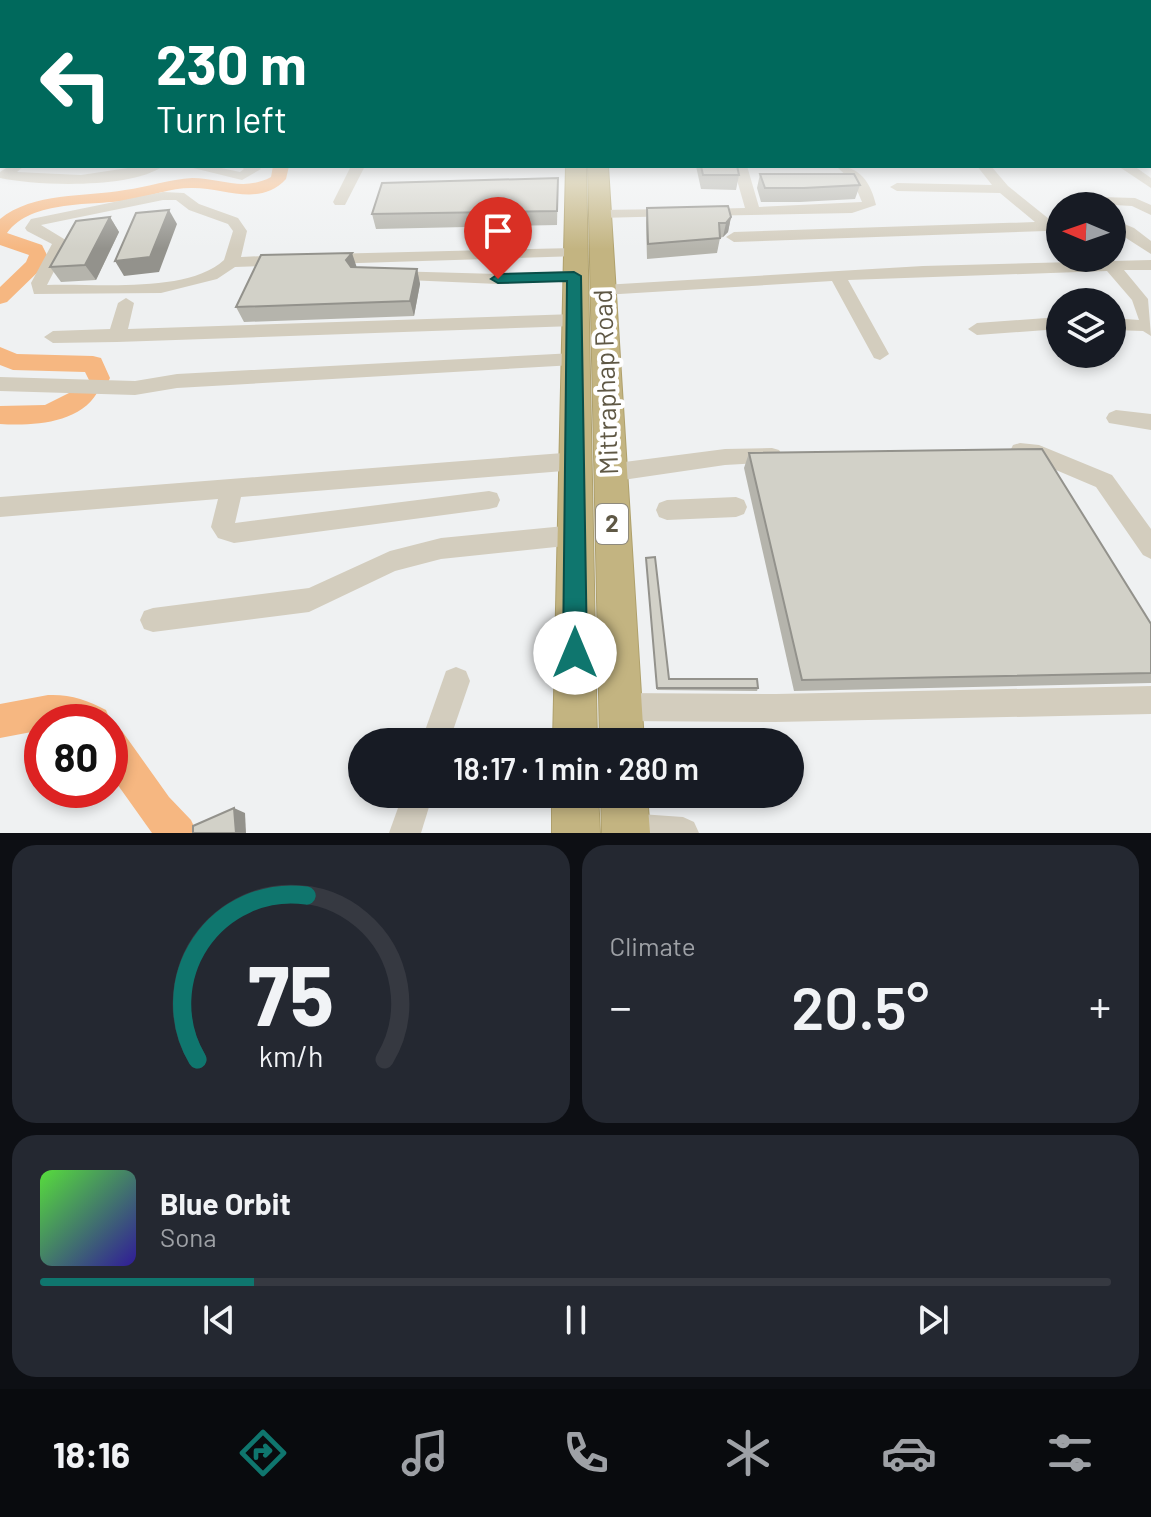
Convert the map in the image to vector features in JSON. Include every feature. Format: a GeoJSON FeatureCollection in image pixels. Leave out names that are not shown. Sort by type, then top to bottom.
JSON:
{"type":"FeatureCollection","features":[{"type":"Feature","properties":{"kind":"highway","name":"Mittraphap Road"},"geometry":{"type":"LineString","coordinates":[[576,171],[574,359],[592,467],[622,728]]}},
{"type":"Feature","properties":{"kind":"highway","name":"Mittraphap Road"},"geometry":{"type":"LineString","coordinates":[[575,728],[575,535],[592,467],[603,290],[598,171]]}},
{"type":"Feature","properties":{"kind":"highway"},"geometry":{"type":"LineString","coordinates":[[574,283],[603,290]]}},
{"type":"Feature","properties":{"kind":"highway"},"geometry":{"type":"LineString","coordinates":[[575,808],[576,833]]}},
{"type":"Feature","properties":{"kind":"street"},"geometry":{"type":"LineString","coordinates":[[15,171],[99,186],[142,171]]}},
{"type":"Feature","properties":{"kind":"street"},"geometry":{"type":"LineString","coordinates":[[216,171],[242,176],[251,171]]}},
{"type":"Feature","properties":{"kind":"street"},"geometry":{"type":"LineString","coordinates":[[340,202],[356,171]]}},
{"type":"Feature","properties":{"kind":"street"},"geometry":{"type":"LineString","coordinates":[[741,171],[753,212]]}},
{"type":"Feature","properties":{"kind":"street"},"geometry":{"type":"LineString","coordinates":[[599,214],[852,209],[869,205],[868,196],[850,171]]}},
{"type":"Feature","properties":{"kind":"street"},"geometry":{"type":"LineString","coordinates":[[988,171],[1003,189],[1046,224]]}},
{"type":"Feature","properties":{"kind":"street"},"geometry":{"type":"LineString","coordinates":[[1132,171],[1151,184]]}},
{"type":"Feature","properties":{"kind":"street"},"geometry":{"type":"LineString","coordinates":[[96,209],[99,186]]}},
{"type":"Feature","properties":{"kind":"street"},"geometry":{"type":"LineString","coordinates":[[897,187],[1003,189]]}},
{"type":"Feature","properties":{"kind":"street"},"geometry":{"type":"LineString","coordinates":[[231,262],[238,226],[233,221],[194,207],[179,196],[151,198],[41,220],[33,225],[37,232],[61,242],[39,283],[40,290],[155,290],[217,272],[231,262],[574,253]]}},
{"type":"Feature","properties":{"kind":"street"},"geometry":{"type":"LineString","coordinates":[[1126,202],[1135,202],[1151,211]]}},
{"type":"Feature","properties":{"kind":"street"},"geometry":{"type":"LineString","coordinates":[[1126,230],[1151,249]]}},
{"type":"Feature","properties":{"kind":"street"},"geometry":{"type":"LineString","coordinates":[[734,237],[1046,231]]}},
{"type":"Feature","properties":{"kind":"street"},"geometry":{"type":"LineString","coordinates":[[1126,265],[1151,265]]}},
{"type":"Feature","properties":{"kind":"street"},"geometry":{"type":"LineString","coordinates":[[603,290],[1046,266]]}},
{"type":"Feature","properties":{"kind":"street"},"geometry":{"type":"LineString","coordinates":[[1109,272],[1140,299],[1150,328],[1126,325]]}},
{"type":"Feature","properties":{"kind":"street"},"geometry":{"type":"LineString","coordinates":[[378,276],[574,283]]}},
{"type":"Feature","properties":{"kind":"street"},"geometry":{"type":"LineString","coordinates":[[837,276],[880,354]]}},
{"type":"Feature","properties":{"kind":"street"},"geometry":{"type":"LineString","coordinates":[[117,336],[126,303]]}},
{"type":"Feature","properties":{"kind":"street"},"geometry":{"type":"LineString","coordinates":[[53,337],[575,320]]}},
{"type":"Feature","properties":{"kind":"street"},"geometry":{"type":"LineString","coordinates":[[977,329],[1046,324]]}},
{"type":"Feature","properties":{"kind":"street"},"geometry":{"type":"LineString","coordinates":[[0,384],[135,388],[177,381],[574,359]]}},
{"type":"Feature","properties":{"kind":"street"},"geometry":{"type":"LineString","coordinates":[[1116,418],[1151,422]]}},
{"type":"Feature","properties":{"kind":"street"},"geometry":{"type":"LineString","coordinates":[[1001,451],[1032,451],[1104,481],[1151,548]]}},
{"type":"Feature","properties":{"kind":"street"},"geometry":{"type":"LineString","coordinates":[[0,507],[232,487],[725,457],[787,456]]}},
{"type":"Feature","properties":{"kind":"street"},"geometry":{"type":"LineString","coordinates":[[232,487],[223,527],[234,533],[489,500]]}},
{"type":"Feature","properties":{"kind":"street"},"geometry":{"type":"LineString","coordinates":[[667,510],[736,507]]}},
{"type":"Feature","properties":{"kind":"street"},"geometry":{"type":"LineString","coordinates":[[153,620],[309,600],[334,592],[398,559],[440,549],[575,535]]}},
{"type":"Feature","properties":{"kind":"street"},"geometry":{"type":"LineString","coordinates":[[440,728],[456,681]]}},
{"type":"Feature","properties":{"kind":"street"},"geometry":{"type":"LineString","coordinates":[[621,707],[776,708],[1151,700]]}},
{"type":"Feature","properties":{"kind":"street"},"geometry":{"type":"LineString","coordinates":[[405,833],[413,808]]}},
{"type":"Feature","properties":{"kind":"street"},"geometry":{"type":"LineString","coordinates":[[625,819],[683,833]]}},
{"type":"Feature","properties":{"kind":"building"},"geometry":{"type":"Polygon","coordinates":[[[702,171],[738,171],[739,175],[703,175],[702,171]]]}},
{"type":"Feature","properties":{"kind":"building"},"geometry":{"type":"Polygon","coordinates":[[[760,174],[854,174],[860,185],[765,188],[760,174]]]}},
{"type":"Feature","properties":{"kind":"building"},"geometry":{"type":"Polygon","coordinates":[[[558,178],[557,211],[372,214],[382,183],[558,178]]]}},
{"type":"Feature","properties":{"kind":"building"},"geometry":{"type":"Polygon","coordinates":[[[728,206],[731,217],[726,223],[719,223],[720,238],[648,244],[647,208],[728,206]]]}},
{"type":"Feature","properties":{"kind":"building"},"geometry":{"type":"Polygon","coordinates":[[[169,210],[150,257],[115,261],[136,213],[169,210]]]}},
{"type":"Feature","properties":{"kind":"building"},"geometry":{"type":"Polygon","coordinates":[[[110,217],[85,265],[50,267],[76,221],[110,217]]]}},
{"type":"Feature","properties":{"kind":"building"},"geometry":{"type":"Polygon","coordinates":[[[352,253],[346,260],[351,267],[417,269],[410,301],[236,307],[261,255],[352,253]]]}},
{"type":"Feature","properties":{"kind":"building"},"geometry":{"type":"Polygon","coordinates":[[[1042,449],[1151,624],[1151,673],[802,680],[749,453],[1042,449]]]}},
{"type":"Feature","properties":{"kind":"building"},"geometry":{"type":"Polygon","coordinates":[[[655,557],[669,679],[757,679],[758,688],[657,688],[646,558],[655,557]]]}},
{"type":"Feature","properties":{"kind":"building"},"geometry":{"type":"Polygon","coordinates":[[[234,808],[236,833],[193,833],[193,826],[234,808]]]}},
{"type":"Feature","properties":{"kind":"waterway"},"geometry":{"type":"LineString","coordinates":[[0,231],[20,214],[62,202],[128,195],[189,183],[254,190],[278,179],[280,171]]}},
{"type":"Feature","properties":{"kind":"waterway"},"geometry":{"type":"LineString","coordinates":[[0,236],[2,240],[35,249],[38,255],[35,264],[0,298]]}},
{"type":"Feature","properties":{"kind":"waterway"},"geometry":{"type":"LineString","coordinates":[[0,355],[13,362],[93,364],[99,378]]}},
{"type":"Feature","properties":{"kind":"waterway"},"geometry":{"type":"LineString","coordinates":[[0,415],[45,414],[66,407],[85,393]]}},
{"type":"Feature","properties":{"kind":"waterway"},"geometry":{"type":"LineString","coordinates":[[0,721],[24,716]]}},
{"type":"Feature","properties":{"kind":"waterway"},"geometry":{"type":"LineString","coordinates":[[128,769],[156,810],[178,833]]}},
{"type":"Feature","properties":{"kind":"route"},"geometry":{"type":"LineString","coordinates":[[498,279],[574,276],[575,653]]}}]}
